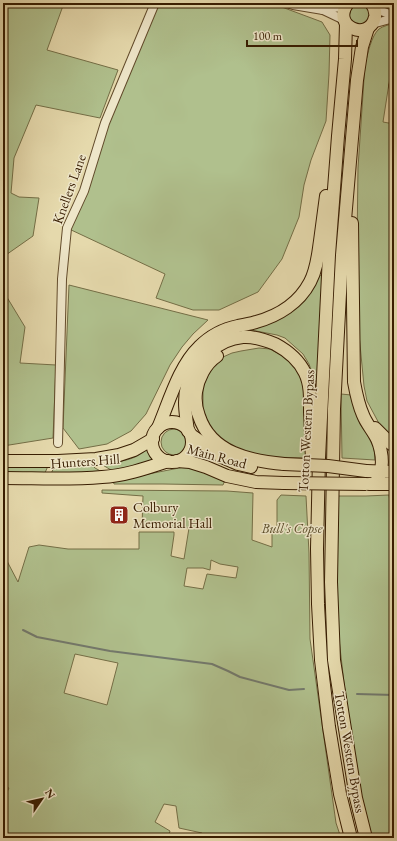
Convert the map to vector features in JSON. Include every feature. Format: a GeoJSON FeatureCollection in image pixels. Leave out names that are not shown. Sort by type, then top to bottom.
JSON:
{"type":"FeatureCollection","features":[{"type":"Feature","properties":{"kind":"main road","name":"Totton Western Bypass"},"geometry":{"type":"LineString","coordinates":[[347,4],[343,10],[345,22],[345,59],[329,255],[319,458],[317,549],[318,611],[321,660],[329,727],[339,787],[351,838]]}},
{"type":"Feature","properties":{"kind":"main road","name":"Totton Western Bypass"},"geometry":{"type":"LineString","coordinates":[[366,838],[356,798],[334,660],[331,582],[334,408],[342,255],[357,80],[362,47],[370,26],[375,19],[372,5]]}},
{"type":"Feature","properties":{"kind":"main road"},"geometry":{"type":"LineString","coordinates":[[345,22],[354,30],[363,30],[370,26]]}},
{"type":"Feature","properties":{"kind":"main road"},"geometry":{"type":"LineString","coordinates":[[317,549],[308,381],[305,374],[290,353],[277,345],[252,337],[242,337],[225,342],[211,350],[203,357],[192,372],[187,386],[185,404],[189,433],[192,440],[190,451],[182,459],[172,461],[162,459],[154,450],[153,444],[155,433],[190,356],[215,334],[227,329],[262,321],[283,311],[294,303],[311,281],[317,262],[329,170],[338,136]]}},
{"type":"Feature","properties":{"kind":"main road"},"geometry":{"type":"LineString","coordinates":[[351,143],[354,382],[357,402],[363,416],[377,440],[380,450],[381,472],[378,480],[370,484]]}},
{"type":"Feature","properties":{"kind":"main road"},"geometry":{"type":"LineString","coordinates":[[277,345],[262,343],[238,345],[223,351],[214,357],[198,381],[196,405],[201,423],[211,439],[219,445],[252,460],[272,463],[284,467]]}},
{"type":"Feature","properties":{"kind":"main road"},"geometry":{"type":"LineString","coordinates":[[357,402],[379,433],[394,446]]}},
{"type":"Feature","properties":{"kind":"main road"},"geometry":{"type":"LineString","coordinates":[[155,433],[163,424],[174,422],[180,424],[189,433]]}},
{"type":"Feature","properties":{"kind":"main road","name":"Hunters Hill"},"geometry":{"type":"LineString","coordinates":[[3,461],[58,461],[96,459],[119,455],[134,450],[155,433]]}},
{"type":"Feature","properties":{"kind":"main road","name":"Main Road"},"geometry":{"type":"LineString","coordinates":[[189,433],[222,457],[252,468],[269,470],[284,467],[394,472]]}},
{"type":"Feature","properties":{"kind":"main road","name":"Hunters Hill"},"geometry":{"type":"LineString","coordinates":[[3,478],[47,479],[103,477],[141,470],[172,461]]}},
{"type":"Feature","properties":{"kind":"main road","name":"Main Road"},"geometry":{"type":"LineString","coordinates":[[172,461],[190,462],[227,476],[256,482],[394,484]]}},
{"type":"Feature","properties":{"kind":"street","name":"Knellers Lane"},"geometry":{"type":"LineString","coordinates":[[58,443],[62,279],[67,228],[84,191],[105,123],[155,3]]}},
{"type":"Feature","properties":{"kind":"street"},"geometry":{"type":"LineString","coordinates":[[286,3],[323,10],[345,22]]}},
{"type":"Feature","properties":{"kind":"street"},"geometry":{"type":"LineString","coordinates":[[323,10],[347,4]]}},
{"type":"Feature","properties":{"kind":"street"},"geometry":{"type":"LineString","coordinates":[[372,5],[394,17]]}},
{"type":"Feature","properties":{"kind":"street"},"geometry":{"type":"LineString","coordinates":[[370,26],[394,17]]}},
{"type":"Feature","properties":{"kind":"green space"},"geometry":{"type":"Polygon","coordinates":[[[3,3],[64,3],[47,50],[118,70],[100,118],[36,105],[14,158],[11,193],[19,197],[39,198],[33,236],[3,257],[3,3]]]}},
{"type":"Feature","properties":{"kind":"green space"},"geometry":{"type":"Polygon","coordinates":[[[155,3],[271,3],[322,22],[330,35],[326,121],[311,160],[304,185],[299,217],[282,259],[258,292],[219,310],[193,310],[156,298],[165,274],[67,228],[105,123],[155,3]]]}},
{"type":"Feature","properties":{"kind":"green space"},"geometry":{"type":"Polygon","coordinates":[[[363,3],[369,8],[370,19],[362,26],[351,23],[348,12],[352,5],[363,3]]]}},
{"type":"Feature","properties":{"kind":"green space"},"geometry":{"type":"Polygon","coordinates":[[[394,23],[394,51],[383,122],[394,124],[394,438],[382,429],[367,401],[364,386],[358,324],[357,246],[358,168],[365,64],[370,45],[376,32],[384,26],[394,23]]]}},
{"type":"Feature","properties":{"kind":"green space"},"geometry":{"type":"Polygon","coordinates":[[[319,275],[324,276],[320,379],[315,381],[309,364],[303,354],[285,338],[251,330],[249,327],[277,320],[319,275]]]}},
{"type":"Feature","properties":{"kind":"green space"},"geometry":{"type":"Polygon","coordinates":[[[69,285],[208,320],[182,347],[170,365],[146,414],[131,431],[107,444],[79,449],[63,428],[69,285]]]}},
{"type":"Feature","properties":{"kind":"green space"},"geometry":{"type":"Polygon","coordinates":[[[3,293],[25,327],[20,363],[56,365],[53,438],[3,446],[3,293]]]}},
{"type":"Feature","properties":{"kind":"green space"},"geometry":{"type":"Polygon","coordinates":[[[259,348],[270,349],[294,363],[305,386],[308,458],[269,457],[251,454],[233,447],[218,438],[203,416],[203,386],[207,375],[223,357],[232,353],[259,348]]]}},
{"type":"Feature","properties":{"kind":"green space"},"geometry":{"type":"Polygon","coordinates":[[[341,394],[351,395],[360,424],[374,448],[375,460],[342,458],[341,394]]]}},
{"type":"Feature","properties":{"kind":"green space"},"geometry":{"type":"Polygon","coordinates":[[[174,429],[183,433],[187,442],[183,451],[174,455],[165,451],[161,442],[165,433],[174,429]]]}},
{"type":"Feature","properties":{"kind":"green space"},"geometry":{"type":"Polygon","coordinates":[[[148,448],[152,457],[156,460],[112,472],[101,464],[138,456],[148,448]]]}},
{"type":"Feature","properties":{"kind":"green space"},"geometry":{"type":"Polygon","coordinates":[[[92,465],[104,473],[52,475],[52,471],[60,466],[92,465]]]}},
{"type":"Feature","properties":{"kind":"green space"},"geometry":{"type":"Polygon","coordinates":[[[3,466],[48,466],[44,475],[3,474],[3,466]]]}},
{"type":"Feature","properties":{"kind":"green space"},"geometry":{"type":"Polygon","coordinates":[[[188,467],[225,480],[223,485],[114,484],[113,481],[188,467]]]}},
{"type":"Feature","properties":{"kind":"green space","name":"Bull's Copse"},"geometry":{"type":"Polygon","coordinates":[[[102,490],[227,491],[253,493],[252,540],[272,547],[272,529],[277,528],[277,500],[281,495],[306,496],[309,553],[310,639],[336,823],[341,838],[201,838],[202,833],[179,828],[176,806],[164,804],[155,822],[170,831],[168,838],[3,838],[3,793],[6,794],[9,788],[3,786],[3,550],[18,582],[29,547],[39,545],[68,549],[139,549],[139,532],[174,532],[171,556],[184,559],[189,528],[176,526],[142,527],[143,496],[102,493],[102,490]],[[211,560],[210,570],[203,568],[187,568],[184,586],[203,589],[207,574],[236,578],[238,567],[220,564],[211,560]],[[75,654],[64,693],[107,705],[118,663],[75,654]]]}},
{"type":"Feature","properties":{"kind":"green space"},"geometry":{"type":"Polygon","coordinates":[[[389,495],[394,527],[394,838],[372,838],[361,794],[348,718],[338,630],[335,539],[338,496],[389,495]]]}},
{"type":"Feature","properties":{"kind":"waterway"},"geometry":{"type":"LineString","coordinates":[[23,630],[37,637],[110,651],[212,664],[240,677],[289,690],[304,689]]}},
{"type":"Feature","properties":{"kind":"waterway"},"geometry":{"type":"LineString","coordinates":[[357,694],[394,695]]}},
{"type":"Feature","properties":{"kind":"place","name":"Colbury Memorial Hall"},"geometry":{"type":"Point","coordinates":[119,515]}}]}
